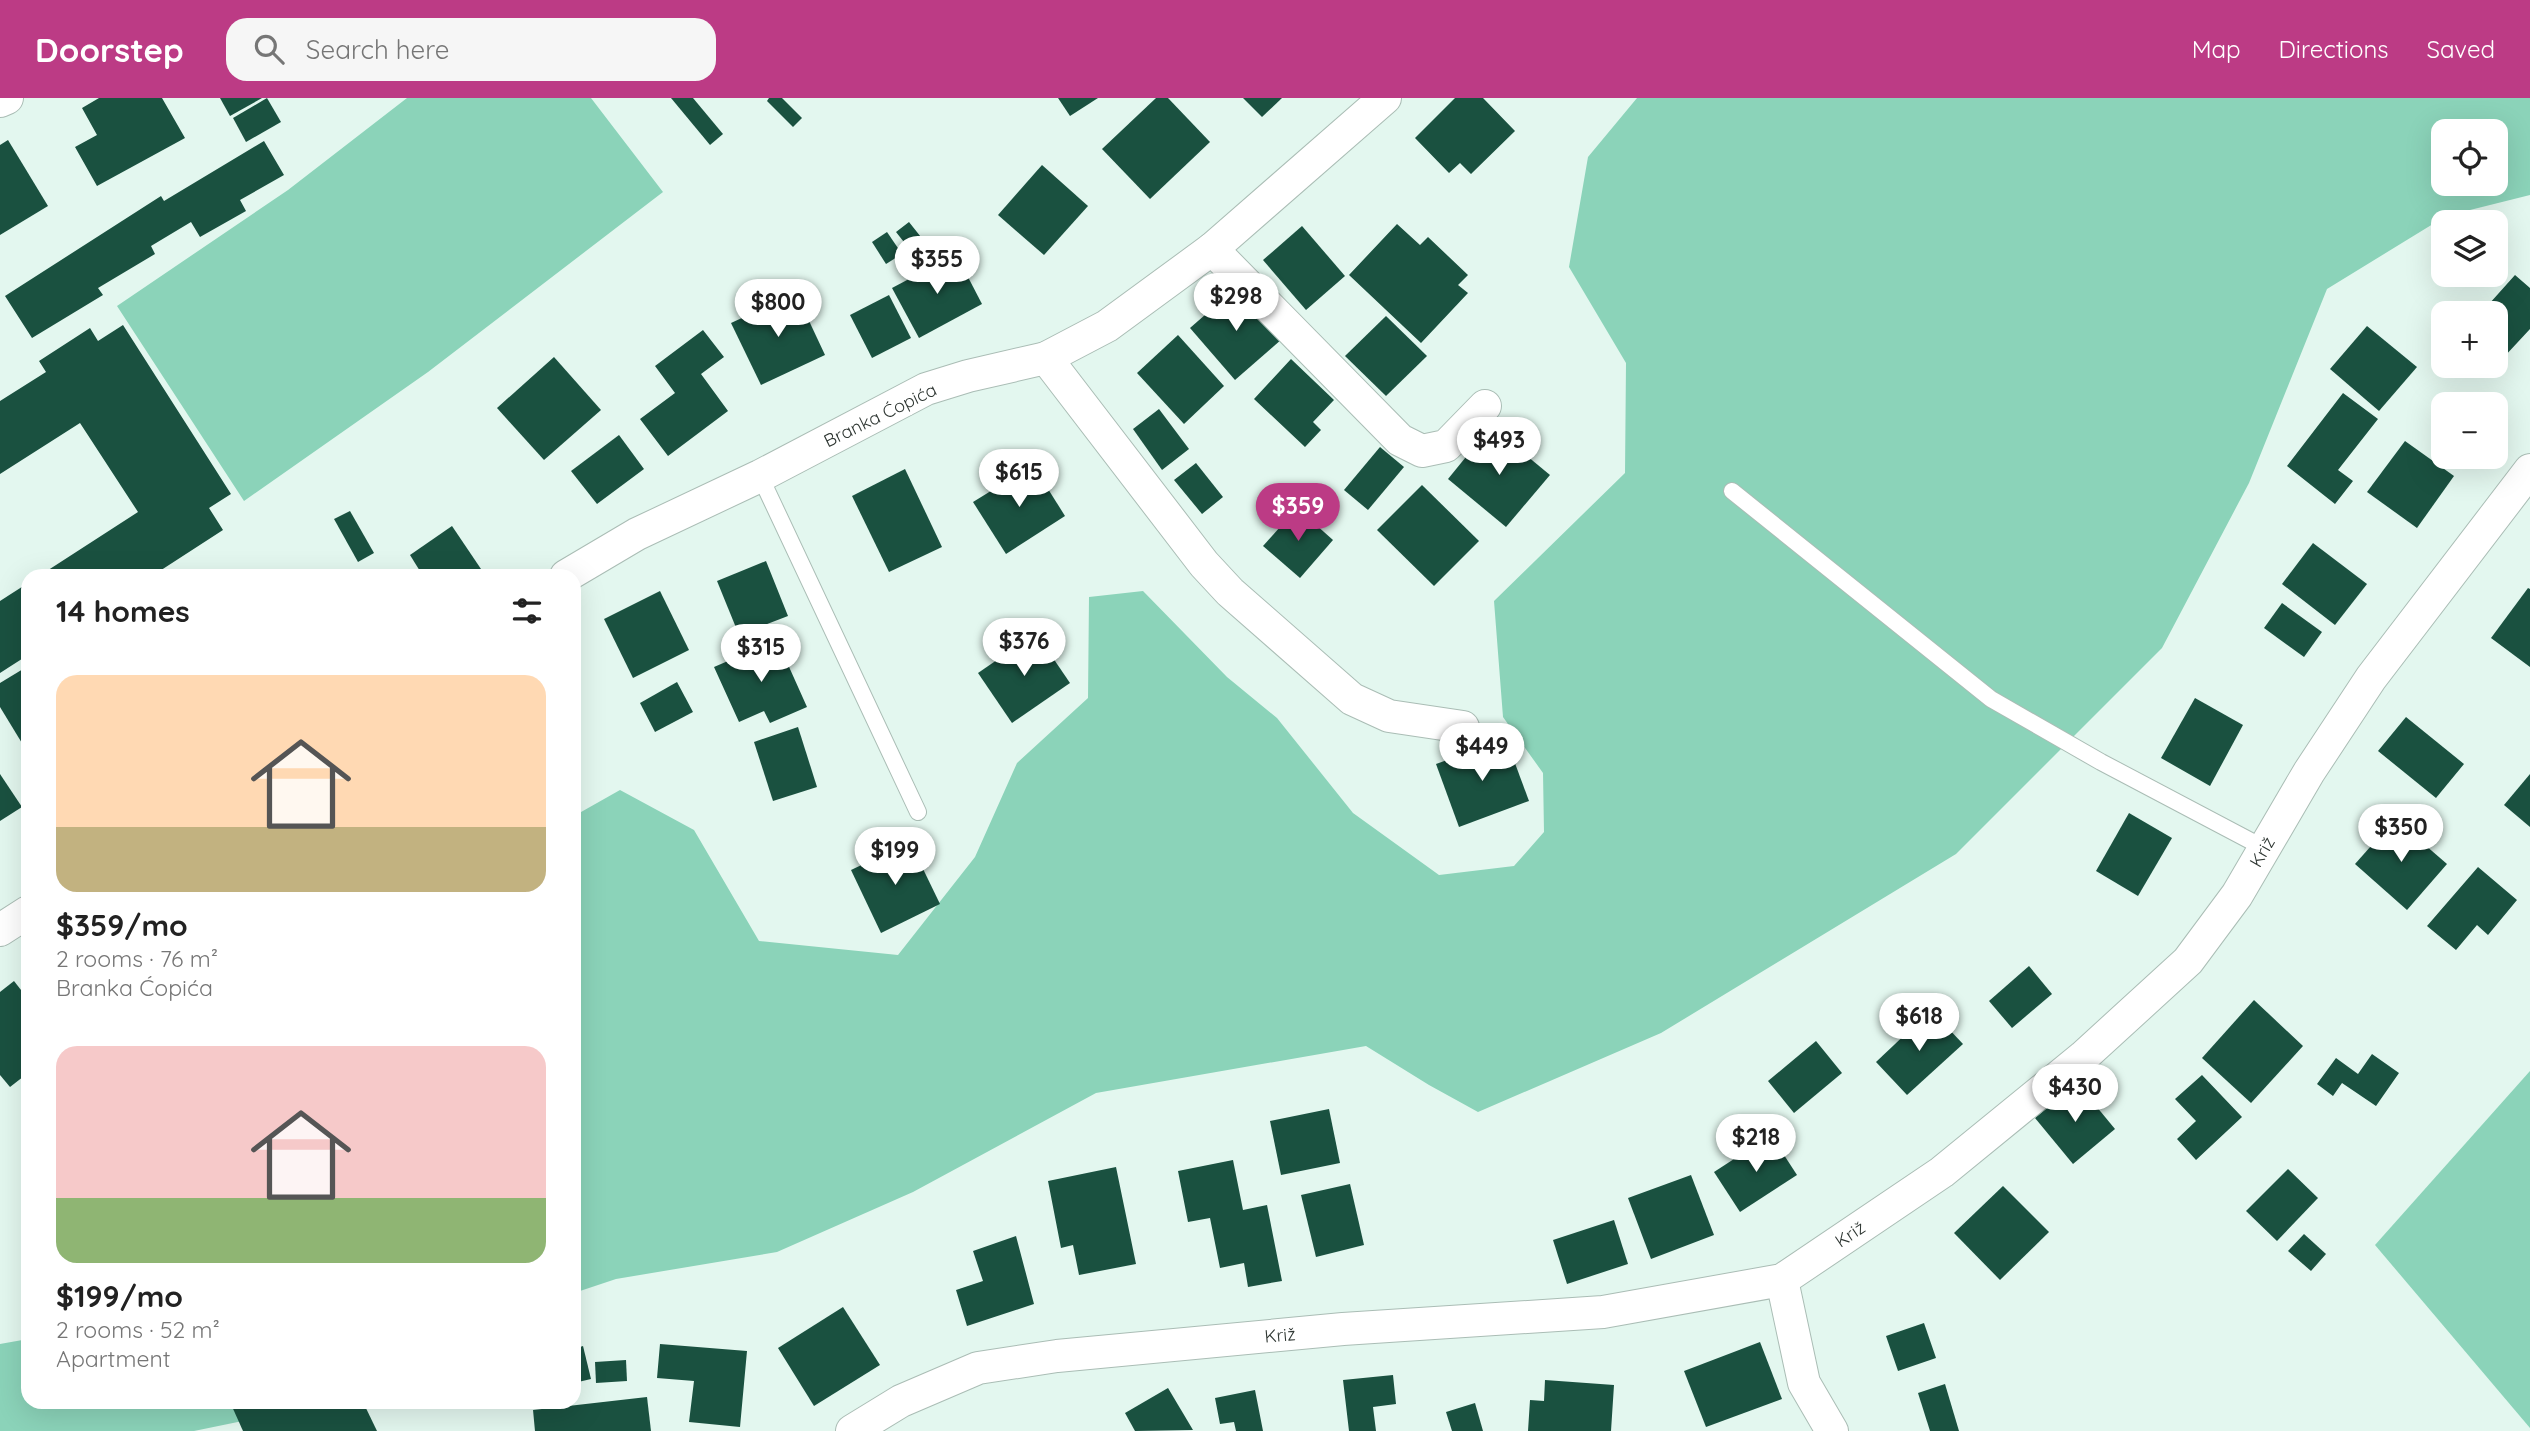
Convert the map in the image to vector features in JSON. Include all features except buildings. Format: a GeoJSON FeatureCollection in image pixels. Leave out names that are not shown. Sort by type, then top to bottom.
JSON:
{"type":"FeatureCollection","features":[{"type":"Feature","properties":{"kind":"street"},"geometry":{"type":"LineString","coordinates":[[0,102],[7,98]]}},
{"type":"Feature","properties":{"kind":"street","name":"Branka Ćopića"},"geometry":{"type":"LineString","coordinates":[[578,569],[638,534],[760,476],[926,389],[1046,358],[1107,326],[1212,249],[1385,98]]}},
{"type":"Feature","properties":{"kind":"street"},"geometry":{"type":"LineString","coordinates":[[1212,249],[1400,440],[1422,452],[1446,446],[1485,406]]}},
{"type":"Feature","properties":{"kind":"street"},"geometry":{"type":"LineString","coordinates":[[1046,358],[1204,564],[1230,592],[1352,699],[1390,716],[1463,727]]}},
{"type":"Feature","properties":{"kind":"street","name":"Križ"},"geometry":{"type":"LineString","coordinates":[[852,1431],[901,1401],[978,1368],[1057,1356],[1330,1331],[1604,1311],[1782,1280],[1942,1172],[2083,1057],[2188,961],[2236,895],[2309,772],[2371,678],[2530,470]]}},
{"type":"Feature","properties":{"kind":"street"},"geometry":{"type":"LineString","coordinates":[[0,930],[21,916]]}},
{"type":"Feature","properties":{"kind":"street"},"geometry":{"type":"LineString","coordinates":[[1782,1280],[1804,1383],[1832,1431]]}},
{"type":"Feature","properties":{"kind":"lane"},"geometry":{"type":"LineString","coordinates":[[760,476],[918,812]]}},
{"type":"Feature","properties":{"kind":"lane"},"geometry":{"type":"LineString","coordinates":[[1732,491],[1992,699],[2101,762],[2264,848]]}},
{"type":"Feature","properties":{"kind":"green space"},"geometry":{"type":"Polygon","coordinates":[[[407,98],[591,98],[663,192],[428,372],[244,501],[117,306],[288,190],[407,98]]]}},
{"type":"Feature","properties":{"kind":"green space"},"geometry":{"type":"Polygon","coordinates":[[[1637,98],[2530,98],[2530,195],[2470,210],[2431,210],[2431,225],[2327,289],[2249,483],[2162,648],[1956,854],[1661,1033],[1478,1112],[1366,1046],[1096,1093],[913,1192],[777,1252],[616,1279],[581,1291],[581,812],[620,790],[694,830],[759,941],[898,955],[975,857],[1017,763],[1088,698],[1089,597],[1143,591],[1227,677],[1277,718],[1353,813],[1439,875],[1514,866],[1544,832],[1543,773],[1503,717],[1494,601],[1625,473],[1626,363],[1569,267],[1588,157],[1637,98]]]}},
{"type":"Feature","properties":{"kind":"green space"},"geometry":{"type":"Polygon","coordinates":[[[2530,1071],[2530,1428],[2375,1245],[2530,1071]]]}},
{"type":"Feature","properties":{"kind":"green space"},"geometry":{"type":"Polygon","coordinates":[[[21,1340],[21,1409],[298,1409],[194,1431],[0,1431],[0,1344],[21,1340]]]}}]}
